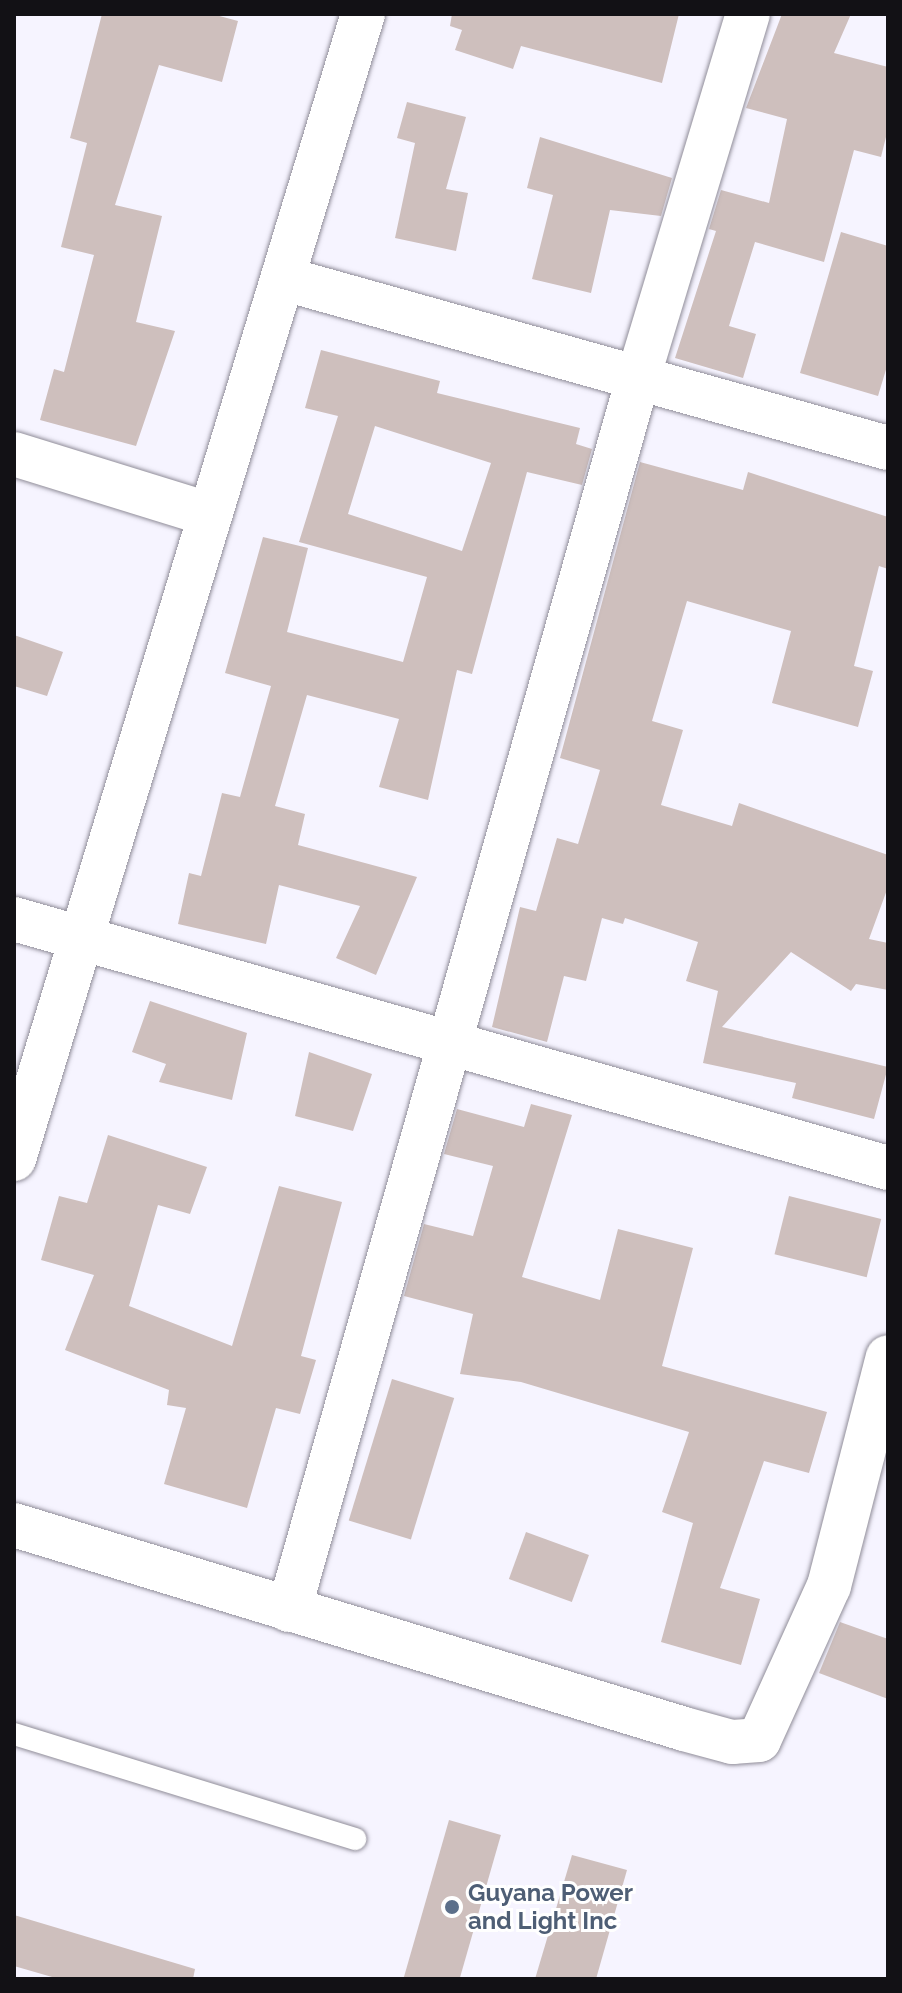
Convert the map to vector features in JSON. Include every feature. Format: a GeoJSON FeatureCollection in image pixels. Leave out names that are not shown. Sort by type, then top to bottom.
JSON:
{"type":"FeatureCollection","features":[{"type":"Feature","properties":{"kind":"street"},"geometry":{"type":"LineString","coordinates":[[14,1159],[208,514],[285,279],[363,14]]}},
{"type":"Feature","properties":{"kind":"street"},"geometry":{"type":"LineString","coordinates":[[289,1610],[454,1043],[638,378],[748,14]]}},
{"type":"Feature","properties":{"kind":"street"},"geometry":{"type":"LineString","coordinates":[[285,279],[888,448]]}},
{"type":"Feature","properties":{"kind":"street"},"geometry":{"type":"LineString","coordinates":[[14,454],[208,514]]}},
{"type":"Feature","properties":{"kind":"street"},"geometry":{"type":"LineString","coordinates":[[14,919],[888,1168]]}},
{"type":"Feature","properties":{"kind":"street"},"geometry":{"type":"LineString","coordinates":[[14,1525],[732,1742],[759,1740],[829,1586],[888,1357]]}},
{"type":"Feature","properties":{"kind":"lane"},"geometry":{"type":"LineString","coordinates":[[14,1734],[355,1839]]}},
{"type":"Feature","properties":{"kind":"building"},"geometry":{"type":"Polygon","coordinates":[[[102,14],[212,14],[238,21],[222,82],[159,65],[115,205],[162,216],[136,322],[175,331],[136,446],[40,420],[54,369],[64,372],[94,255],[61,247],[87,143],[70,138],[102,14]]]}},
{"type":"Feature","properties":{"kind":"building"},"geometry":{"type":"Polygon","coordinates":[[[452,14],[679,14],[662,83],[521,46],[513,69],[455,50],[462,30],[450,26],[452,14]]]}},
{"type":"Feature","properties":{"kind":"building"},"geometry":{"type":"Polygon","coordinates":[[[782,14],[851,14],[834,53],[888,67],[888,129],[881,157],[854,150],[824,262],[755,242],[729,326],[756,334],[743,378],[675,358],[716,231],[709,229],[721,190],[769,203],[787,119],[746,108],[782,14]]]}},
{"type":"Feature","properties":{"kind":"building"},"geometry":{"type":"Polygon","coordinates":[[[407,102],[466,117],[446,189],[468,193],[456,251],[395,238],[415,143],[397,138],[407,102]]]}},
{"type":"Feature","properties":{"kind":"building"},"geometry":{"type":"Polygon","coordinates":[[[540,137],[672,178],[661,216],[610,210],[591,293],[532,279],[553,195],[527,188],[540,137]]]}},
{"type":"Feature","properties":{"kind":"building"},"geometry":{"type":"Polygon","coordinates":[[[841,232],[888,246],[888,363],[878,396],[800,373],[841,232]]]}},
{"type":"Feature","properties":{"kind":"building"},"geometry":{"type":"Polygon","coordinates":[[[321,350],[440,381],[437,393],[580,428],[576,444],[592,449],[582,485],[527,472],[472,674],[457,670],[428,800],[379,787],[399,719],[307,695],[275,806],[305,814],[298,845],[417,877],[376,975],[336,958],[360,906],[279,885],[266,944],[178,924],[189,873],[201,876],[222,793],[240,797],[271,686],[225,673],[263,537],[308,548],[287,632],[403,662],[427,577],[299,542],[338,416],[305,408],[321,350]],[[375,426],[348,514],[462,551],[491,463],[375,426]]]}},
{"type":"Feature","properties":{"kind":"building"},"geometry":{"type":"Polygon","coordinates":[[[640,462],[743,490],[748,472],[888,517],[888,569],[879,566],[854,666],[873,671],[858,727],[772,703],[791,631],[687,601],[652,721],[683,730],[661,805],[732,826],[739,803],[888,855],[888,887],[869,939],[888,943],[888,990],[856,984],[851,991],[791,952],[722,1027],[888,1067],[874,1119],[792,1098],[796,1083],[703,1063],[718,991],[686,981],[698,942],[625,918],[623,924],[602,918],[586,981],[564,976],[547,1042],[492,1027],[520,907],[536,911],[557,838],[578,844],[600,770],[560,758],[640,462]]]}},
{"type":"Feature","properties":{"kind":"building"},"geometry":{"type":"Polygon","coordinates":[[[14,635],[63,652],[47,696],[14,686],[14,635]]]}},
{"type":"Feature","properties":{"kind":"building"},"geometry":{"type":"Polygon","coordinates":[[[150,1001],[247,1033],[232,1100],[159,1082],[166,1064],[132,1052],[150,1001]]]}},
{"type":"Feature","properties":{"kind":"building"},"geometry":{"type":"Polygon","coordinates":[[[309,1052],[372,1074],[353,1131],[295,1116],[309,1052]]]}},
{"type":"Feature","properties":{"kind":"building"},"geometry":{"type":"Polygon","coordinates":[[[531,1104],[572,1115],[522,1277],[600,1300],[618,1229],[693,1248],[662,1366],[827,1412],[809,1473],[764,1461],[720,1588],[760,1599],[741,1665],[661,1642],[693,1523],[662,1512],[689,1432],[521,1382],[460,1374],[473,1314],[404,1296],[424,1224],[473,1236],[493,1166],[444,1154],[457,1109],[524,1127],[531,1104]]]}},
{"type":"Feature","properties":{"kind":"building"},"geometry":{"type":"Polygon","coordinates":[[[108,1135],[207,1167],[190,1214],[158,1205],[129,1306],[232,1346],[279,1186],[342,1202],[301,1356],[316,1360],[300,1414],[276,1408],[247,1508],[164,1484],[186,1408],[167,1405],[169,1390],[65,1350],[94,1275],[41,1260],[59,1196],[87,1203],[108,1135]]]}},
{"type":"Feature","properties":{"kind":"building"},"geometry":{"type":"Polygon","coordinates":[[[789,1196],[881,1219],[867,1277],[774,1254],[789,1196]]]}},
{"type":"Feature","properties":{"kind":"building"},"geometry":{"type":"Polygon","coordinates":[[[392,1379],[454,1398],[411,1540],[349,1521],[392,1379]]]}},
{"type":"Feature","properties":{"kind":"building"},"geometry":{"type":"Polygon","coordinates":[[[526,1532],[589,1555],[572,1602],[509,1579],[526,1532]]]}},
{"type":"Feature","properties":{"kind":"building"},"geometry":{"type":"Polygon","coordinates":[[[840,1622],[888,1639],[888,1699],[819,1673],[840,1622]]]}},
{"type":"Feature","properties":{"kind":"building","name":"Guyana Power and Light Inc"},"geometry":{"type":"Polygon","coordinates":[[[449,1820],[501,1835],[460,1979],[403,1979],[449,1820]]]}},
{"type":"Feature","properties":{"kind":"building","name":"Guyana Power and Light Inc"},"geometry":{"type":"Polygon","coordinates":[[[572,1855],[627,1870],[596,1979],[535,1979],[572,1855]]]}},
{"type":"Feature","properties":{"kind":"building"},"geometry":{"type":"Polygon","coordinates":[[[14,1915],[195,1969],[193,1979],[59,1979],[14,1966],[14,1915]]]}},
{"type":"Feature","properties":{"kind":"place","name":"Guyana Power and Light Inc"},"geometry":{"type":"Point","coordinates":[452,1907]}}]}
